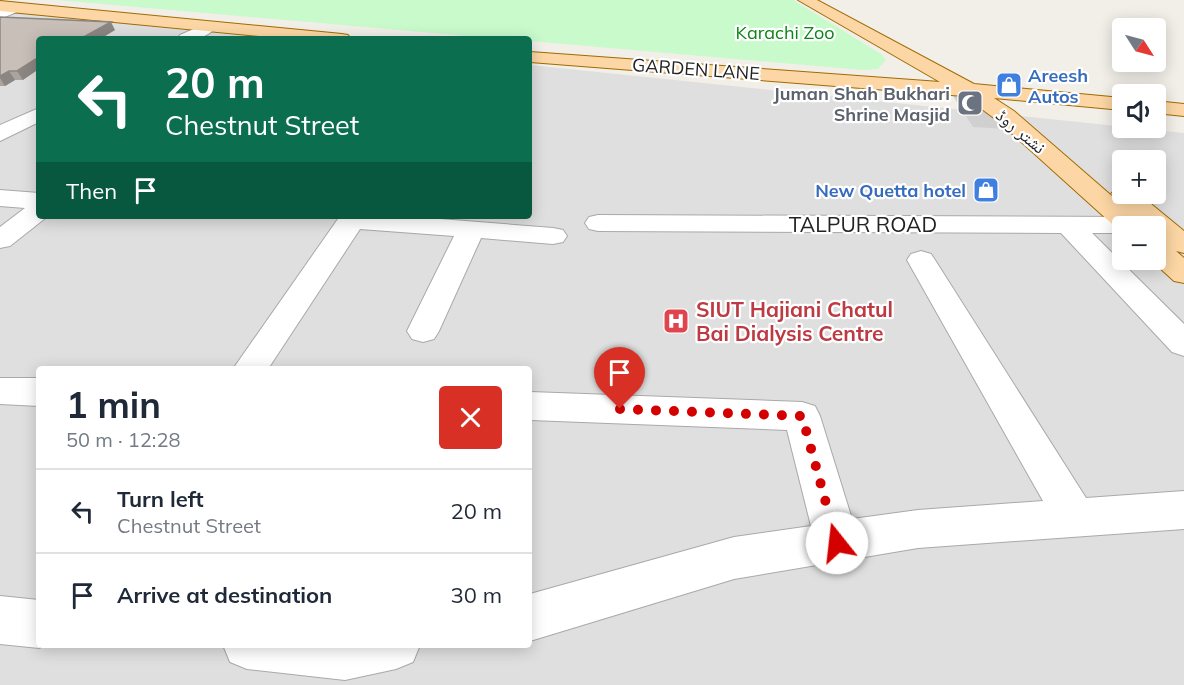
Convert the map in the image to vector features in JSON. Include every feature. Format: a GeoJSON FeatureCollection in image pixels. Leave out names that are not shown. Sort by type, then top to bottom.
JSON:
{"type":"FeatureCollection","features":[{"type":"Feature","properties":{"kind":"main road","name":"نشتر روڈ"},"geometry":{"type":"LineString","coordinates":[[806,0],[969,90],[1006,116],[1119,216]]}},
{"type":"Feature","properties":{"kind":"main road","name":"نشتر روڈ"},"geometry":{"type":"LineString","coordinates":[[825,0],[1005,94],[1112,184]]}},
{"type":"Feature","properties":{"kind":"main road"},"geometry":{"type":"LineString","coordinates":[[4,9],[268,36]]}},
{"type":"Feature","properties":{"kind":"main road","name":"GARDEN LANE"},"geometry":{"type":"LineString","coordinates":[[532,57],[1112,103]]}},
{"type":"Feature","properties":{"kind":"main road"},"geometry":{"type":"LineString","coordinates":[[1166,108],[1184,110]]}},
{"type":"Feature","properties":{"kind":"main road","name":"نشتر روڈ"},"geometry":{"type":"LineString","coordinates":[[1136,204],[1184,245]]}},
{"type":"Feature","properties":{"kind":"main road"},"geometry":{"type":"LineString","coordinates":[[1166,258],[1184,274]]}},
{"type":"Feature","properties":{"kind":"street"},"geometry":{"type":"LineString","coordinates":[[192,36],[207,28]]}},
{"type":"Feature","properties":{"kind":"street"},"geometry":{"type":"LineString","coordinates":[[0,134],[36,116]]}},
{"type":"Feature","properties":{"kind":"street"},"geometry":{"type":"LineString","coordinates":[[0,198],[36,201]]}},
{"type":"Feature","properties":{"kind":"street"},"geometry":{"type":"LineString","coordinates":[[0,240],[36,212]]}},
{"type":"Feature","properties":{"kind":"street"},"geometry":{"type":"LineString","coordinates":[[252,366],[352,219]]}},
{"type":"Feature","properties":{"kind":"street"},"geometry":{"type":"LineString","coordinates":[[363,219],[553,236]]}},
{"type":"Feature","properties":{"kind":"street","name":"TALPUR ROAD"},"geometry":{"type":"LineString","coordinates":[[598,223],[1112,226]]}},
{"type":"Feature","properties":{"kind":"street"},"geometry":{"type":"LineString","coordinates":[[1069,225],[1184,344]]}},
{"type":"Feature","properties":{"kind":"street"},"geometry":{"type":"LineString","coordinates":[[423,331],[471,230]]}},
{"type":"Feature","properties":{"kind":"street"},"geometry":{"type":"LineString","coordinates":[[921,260],[1075,518]]}},
{"type":"Feature","properties":{"kind":"street"},"geometry":{"type":"LineString","coordinates":[[0,391],[36,392]]}},
{"type":"Feature","properties":{"kind":"street"},"geometry":{"type":"LineString","coordinates":[[532,406],[802,416],[837,543]]}},
{"type":"Feature","properties":{"kind":"street"},"geometry":{"type":"LineString","coordinates":[[532,617],[735,558],[918,529],[1184,510]]}},
{"type":"Feature","properties":{"kind":"street"},"geometry":{"type":"LineString","coordinates":[[0,620],[36,624]]}},
{"type":"Feature","properties":{"kind":"street"},"geometry":{"type":"LineString","coordinates":[[276,648],[345,655],[381,648]]}},
{"type":"Feature","properties":{"kind":"shaded area"},"geometry":{"type":"Polygon","coordinates":[[[0,11],[244,36],[36,36],[36,219],[532,219],[532,65],[1112,126],[1112,138],[1166,138],[1166,131],[1184,133],[1184,685],[0,685],[0,11]]]}},
{"type":"Feature","properties":{"kind":"shaded area"},"geometry":{"type":"Polygon","coordinates":[[[948,88],[969,90],[1022,130],[973,127],[948,88]]]}},
{"type":"Feature","properties":{"kind":"green space","name":"Karachi Zoo"},"geometry":{"type":"Polygon","coordinates":[[[57,0],[793,0],[881,54],[886,60],[878,69],[863,70],[532,41],[532,36],[467,36],[57,0]]]}},
{"type":"Feature","properties":{"kind":"building"},"geometry":{"type":"Polygon","coordinates":[[[0,17],[111,22],[85,36],[36,36],[36,59],[17,71],[9,71],[0,76],[0,17]]]}},
{"type":"Feature","properties":{"kind":"place","name":"Areesh Autos"},"geometry":{"type":"Point","coordinates":[1009,85]}},
{"type":"Feature","properties":{"kind":"place","name":"Juman Shah Bukhari Shrine Masjid"},"geometry":{"type":"Point","coordinates":[970,103]}},
{"type":"Feature","properties":{"kind":"place","name":"New Quetta hotel"},"geometry":{"type":"Point","coordinates":[986,190]}},
{"type":"Feature","properties":{"kind":"place","name":"SIUT Hajiani Chatul Bai Dialysis Centre"},"geometry":{"type":"Point","coordinates":[676,321]}},
{"type":"Feature","properties":{"kind":"route"},"geometry":{"type":"LineString","coordinates":[[620,409],[802,416],[837,543]]}}]}
